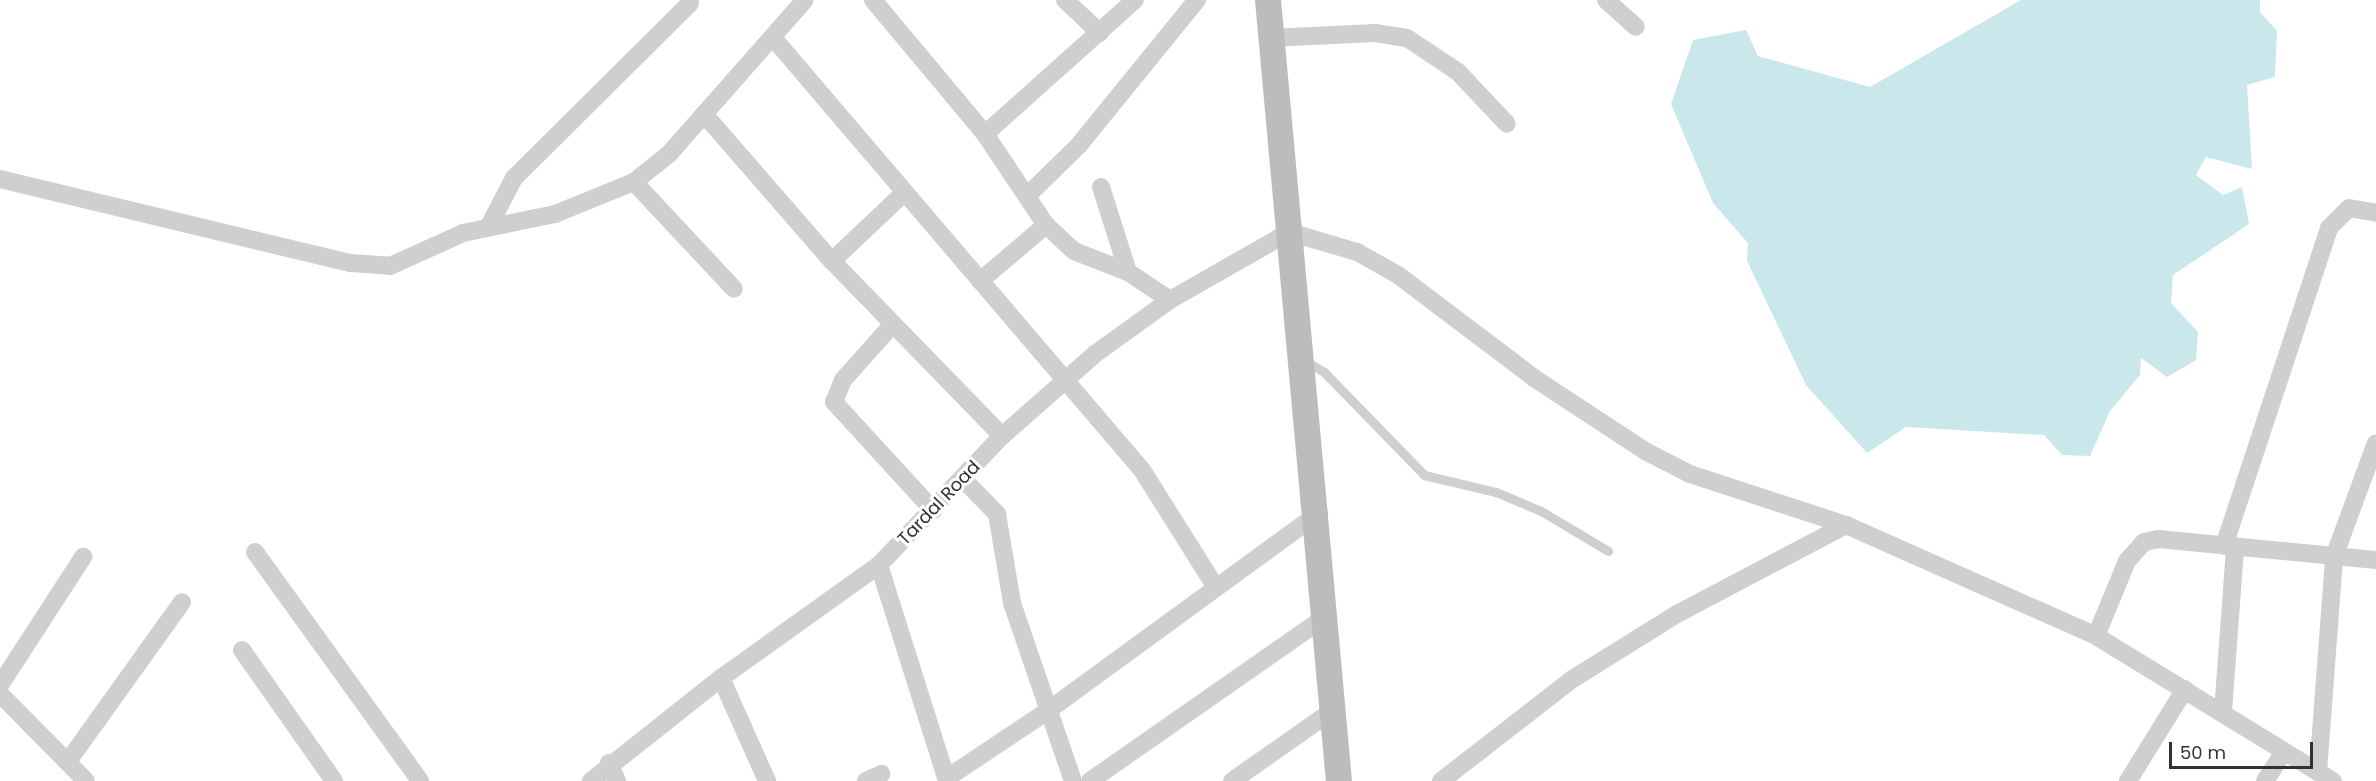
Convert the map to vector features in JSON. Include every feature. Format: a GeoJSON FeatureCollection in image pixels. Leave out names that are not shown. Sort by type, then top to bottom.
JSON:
{"type":"FeatureCollection","features":[{"type":"Feature","properties":{"kind":"main road"},"geometry":{"type":"LineString","coordinates":[[1268,0],[1269,38],[1319,513],[1324,618],[1335,709],[1339,781]]}},
{"type":"Feature","properties":{"kind":"street"},"geometry":{"type":"LineString","coordinates":[[0,180],[351,263],[390,266],[490,224],[555,214],[634,182],[775,40],[805,0]]}},
{"type":"Feature","properties":{"kind":"street"},"geometry":{"type":"LineString","coordinates":[[873,0],[985,134],[1046,225],[1089,260],[1128,272],[1170,300]]}},
{"type":"Feature","properties":{"kind":"street"},"geometry":{"type":"LineString","coordinates":[[1065,0],[1100,33]]}},
{"type":"Feature","properties":{"kind":"street"},"geometry":{"type":"LineString","coordinates":[[985,134],[1135,0]]}},
{"type":"Feature","properties":{"kind":"street"},"geometry":{"type":"LineString","coordinates":[[1027,196],[1079,145],[1197,0]]}},
{"type":"Feature","properties":{"kind":"street"},"geometry":{"type":"LineString","coordinates":[[1606,0],[1636,27]]}},
{"type":"Feature","properties":{"kind":"street"},"geometry":{"type":"LineString","coordinates":[[490,224],[514,178],[690,3]]}},
{"type":"Feature","properties":{"kind":"street"},"geometry":{"type":"LineString","coordinates":[[1269,38],[1375,33],[1407,38],[1458,72],[1507,124]]}},
{"type":"Feature","properties":{"kind":"street"},"geometry":{"type":"LineString","coordinates":[[775,40],[1142,470],[1215,586]]}},
{"type":"Feature","properties":{"kind":"street"},"geometry":{"type":"LineString","coordinates":[[704,114],[832,261],[1002,436]]}},
{"type":"Feature","properties":{"kind":"street"},"geometry":{"type":"LineString","coordinates":[[634,182],[734,289]]}},
{"type":"Feature","properties":{"kind":"street"},"geometry":{"type":"LineString","coordinates":[[1101,187],[1128,272]]}},
{"type":"Feature","properties":{"kind":"street"},"geometry":{"type":"LineString","coordinates":[[832,261],[905,192]]}},
{"type":"Feature","properties":{"kind":"street"},"geometry":{"type":"LineString","coordinates":[[2223,712],[2229,546],[2329,228],[2349,208],[2376,213]]}},
{"type":"Feature","properties":{"kind":"street"},"geometry":{"type":"LineString","coordinates":[[980,281],[1046,225]]}},
{"type":"Feature","properties":{"kind":"street"},"geometry":{"type":"LineString","coordinates":[[1289,232],[1357,252],[1398,274],[1543,384],[1645,451],[1690,474],[1846,525],[2096,636],[2223,712],[2325,777],[2334,557],[2376,443]]}},
{"type":"Feature","properties":{"kind":"street","name":"Tardal Road"},"geometry":{"type":"LineString","coordinates":[[591,781],[609,764],[721,678],[879,565],[1002,436],[1066,380],[1170,300],[1289,232]]}},
{"type":"Feature","properties":{"kind":"street"},"geometry":{"type":"LineString","coordinates":[[892,325],[843,380],[834,402],[933,510]]}},
{"type":"Feature","properties":{"kind":"street"},"geometry":{"type":"LineString","coordinates":[[963,479],[997,514],[1012,603],[1046,712],[1073,781]]}},
{"type":"Feature","properties":{"kind":"street"},"geometry":{"type":"LineString","coordinates":[[879,565],[947,780],[1046,712],[1215,586],[1319,513]]}},
{"type":"Feature","properties":{"kind":"street"},"geometry":{"type":"LineString","coordinates":[[1441,781],[1571,680],[1677,614],[1846,525]]}},
{"type":"Feature","properties":{"kind":"street"},"geometry":{"type":"LineString","coordinates":[[2096,636],[2136,547],[2158,539],[2376,560]]}},
{"type":"Feature","properties":{"kind":"street"},"geometry":{"type":"LineString","coordinates":[[255,552],[420,781]]}},
{"type":"Feature","properties":{"kind":"street"},"geometry":{"type":"LineString","coordinates":[[0,685],[83,557]]}},
{"type":"Feature","properties":{"kind":"street"},"geometry":{"type":"LineString","coordinates":[[69,760],[182,602]]}},
{"type":"Feature","properties":{"kind":"street"},"geometry":{"type":"LineString","coordinates":[[1090,781],[1324,618]]}},
{"type":"Feature","properties":{"kind":"street"},"geometry":{"type":"LineString","coordinates":[[242,650],[334,781]]}},
{"type":"Feature","properties":{"kind":"street"},"geometry":{"type":"LineString","coordinates":[[721,678],[767,781]]}},
{"type":"Feature","properties":{"kind":"street"},"geometry":{"type":"LineString","coordinates":[[2128,781],[2185,689]]}},
{"type":"Feature","properties":{"kind":"street"},"geometry":{"type":"LineString","coordinates":[[0,694],[69,760],[86,781]]}},
{"type":"Feature","properties":{"kind":"street"},"geometry":{"type":"LineString","coordinates":[[1232,781],[1335,709]]}},
{"type":"Feature","properties":{"kind":"street"},"geometry":{"type":"LineString","coordinates":[[2265,781],[2284,752]]}},
{"type":"Feature","properties":{"kind":"street"},"geometry":{"type":"LineString","coordinates":[[609,764],[617,781]]}},
{"type":"Feature","properties":{"kind":"lane"},"geometry":{"type":"LineString","coordinates":[[1304,361],[1324,372],[1424,475],[1532,507],[1608,551]]}},
{"type":"Feature","properties":{"kind":"water"},"geometry":{"type":"Polygon","coordinates":[[[2021,0],[2260,0],[2260,12],[2277,31],[2275,77],[2247,85],[2252,169],[2206,157],[2196,175],[2223,195],[2242,187],[2249,224],[2173,275],[2171,303],[2198,332],[2196,360],[2167,377],[2141,358],[2140,375],[2110,411],[2090,456],[2062,455],[2044,435],[1906,427],[1867,453],[1806,385],[1747,261],[1748,243],[1713,203],[1671,104],[1693,40],[1746,30],[1758,56],[1870,87],[2021,0]]]}}]}
